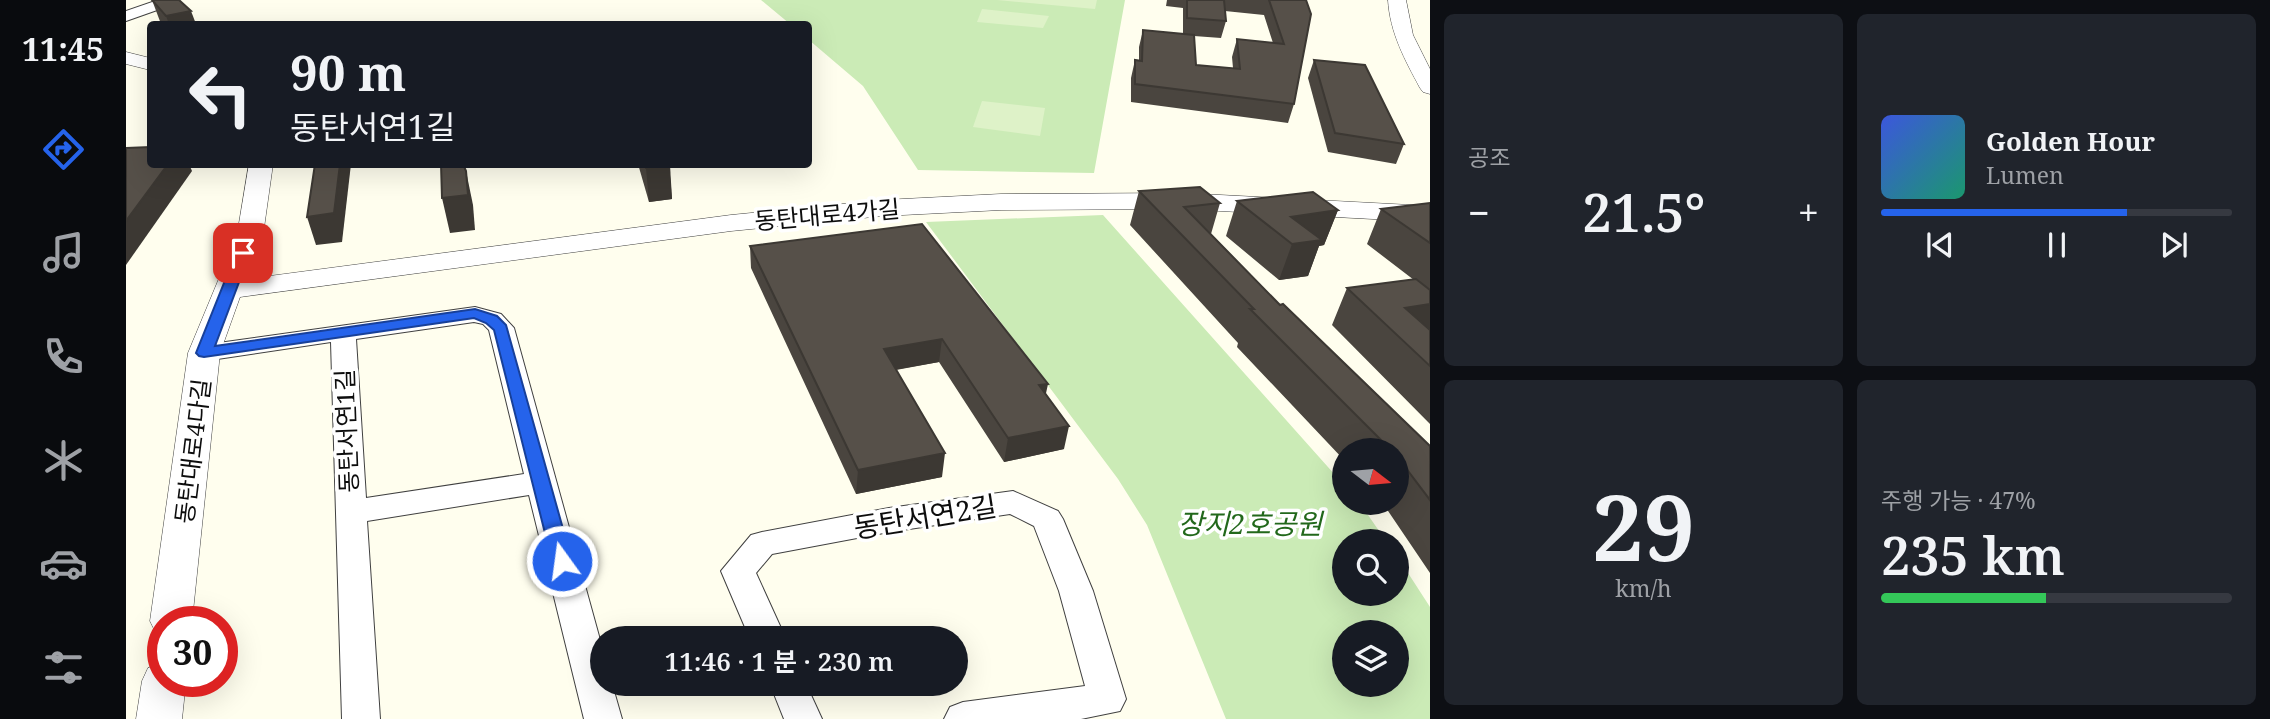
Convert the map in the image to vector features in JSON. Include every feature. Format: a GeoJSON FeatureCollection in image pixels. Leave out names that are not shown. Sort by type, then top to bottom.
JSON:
{"type":"FeatureCollection","features":[{"type":"Feature","properties":{"kind":"street"},"geometry":{"type":"LineString","coordinates":[[1398,0],[1397,18],[1405,40],[1430,88]]}},
{"type":"Feature","properties":{"kind":"street"},"geometry":{"type":"LineString","coordinates":[[126,16],[163,1]]}},
{"type":"Feature","properties":{"kind":"street"},"geometry":{"type":"LineString","coordinates":[[126,58],[147,63]]}},
{"type":"Feature","properties":{"kind":"street","name":"동탄대로4다길"},"geometry":{"type":"LineString","coordinates":[[173,606],[204,353],[250,235],[261,168]]}},
{"type":"Feature","properties":{"kind":"street","name":"동탄대로4가길"},"geometry":{"type":"LineString","coordinates":[[228,290],[731,223],[883,208],[1001,202],[1143,201],[1430,214]]}},
{"type":"Feature","properties":{"kind":"street","name":"동탄서연1길"},"geometry":{"type":"LineString","coordinates":[[361,719],[343,333],[475,314],[492,319],[501,328],[603,719]]}},
{"type":"Feature","properties":{"kind":"street"},"geometry":{"type":"LineString","coordinates":[[204,353],[343,333]]}},
{"type":"Feature","properties":{"kind":"street"},"geometry":{"type":"LineString","coordinates":[[350,512],[542,482]]}},
{"type":"Feature","properties":{"kind":"street","name":"동탄서연2길"},"geometry":{"type":"LineString","coordinates":[[762,626],[738,571],[762,544],[889,520],[1013,502],[1047,519],[1076,591],[1107,699],[963,719]]}},
{"type":"Feature","properties":{"kind":"street"},"geometry":{"type":"LineString","coordinates":[[793,696],[803,719]]}},
{"type":"Feature","properties":{"kind":"street"},"geometry":{"type":"LineString","coordinates":[[159,719],[162,697]]}},
{"type":"Feature","properties":{"kind":"green space"},"geometry":{"type":"Polygon","coordinates":[[[761,0],[1125,0],[1094,173],[918,170],[863,86],[812,43],[812,21],[786,21],[761,0]]]}},
{"type":"Feature","properties":{"kind":"green space"},"geometry":{"type":"Polygon","coordinates":[[[997,0],[1097,0],[1095,9],[997,0]]]}},
{"type":"Feature","properties":{"kind":"green space"},"geometry":{"type":"Polygon","coordinates":[[[982,9],[1049,16],[1043,28],[977,22],[982,9]]]}},
{"type":"Feature","properties":{"kind":"green space"},"geometry":{"type":"Polygon","coordinates":[[[982,101],[1045,108],[1040,136],[973,127],[982,101]]]}},
{"type":"Feature","properties":{"kind":"green space","name":"장지2호공원"},"geometry":{"type":"Polygon","coordinates":[[[1103,215],[1332,472],[1332,515],[1368,515],[1378,529],[1332,529],[1332,606],[1409,606],[1409,575],[1430,607],[1430,719],[1226,719],[1147,525],[1118,479],[926,222],[1103,215]]]}},
{"type":"Feature","properties":{"kind":"building"},"geometry":{"type":"Polygon","coordinates":[[[152,0],[179,0],[191,11],[166,16],[152,0]]]}},
{"type":"Feature","properties":{"kind":"building"},"geometry":{"type":"Polygon","coordinates":[[[1187,0],[1224,0],[1226,21],[1187,18],[1187,0]]]}},
{"type":"Feature","properties":{"kind":"building"},"geometry":{"type":"Polygon","coordinates":[[[1269,0],[1306,0],[1311,14],[1294,104],[1135,84],[1135,60],[1142,61],[1143,30],[1194,35],[1196,65],[1240,69],[1237,39],[1284,44],[1269,0]]]}},
{"type":"Feature","properties":{"kind":"building"},"geometry":{"type":"Polygon","coordinates":[[[1314,60],[1365,65],[1404,144],[1335,133],[1314,60]]]}},
{"type":"Feature","properties":{"kind":"building"},"geometry":{"type":"Polygon","coordinates":[[[147,147],[147,168],[165,168],[126,221],[126,148],[147,147]]]}},
{"type":"Feature","properties":{"kind":"building"},"geometry":{"type":"Polygon","coordinates":[[[314,168],[340,168],[334,213],[307,217],[314,168]]]}},
{"type":"Feature","properties":{"kind":"building"},"geometry":{"type":"Polygon","coordinates":[[[441,168],[465,168],[468,195],[442,198],[441,168]]]}},
{"type":"Feature","properties":{"kind":"building"},"geometry":{"type":"Polygon","coordinates":[[[1200,187],[1220,203],[1184,207],[1280,305],[1283,304],[1430,446],[1430,500],[1409,472],[1409,438],[1379,438],[1250,309],[1254,309],[1139,191],[1200,187]]]}},
{"type":"Feature","properties":{"kind":"building"},"geometry":{"type":"Polygon","coordinates":[[[1313,192],[1338,210],[1291,217],[1322,240],[1292,244],[1237,201],[1313,192]]]}},
{"type":"Feature","properties":{"kind":"building"},"geometry":{"type":"Polygon","coordinates":[[[1430,203],[1430,243],[1381,209],[1430,203]]]}},
{"type":"Feature","properties":{"kind":"building"},"geometry":{"type":"Polygon","coordinates":[[[922,224],[1048,384],[1039,385],[1069,426],[1008,438],[942,339],[884,349],[945,453],[858,470],[750,246],[922,224]]]}},
{"type":"Feature","properties":{"kind":"building"},"geometry":{"type":"Polygon","coordinates":[[[1416,279],[1430,290],[1430,304],[1405,308],[1430,330],[1430,366],[1347,288],[1416,279]]]}},
{"type":"Feature","properties":{"kind":"route"},"geometry":{"type":"LineString","coordinates":[[243,253],[204,353],[475,314],[492,319],[501,328],[562,561]]}}]}
